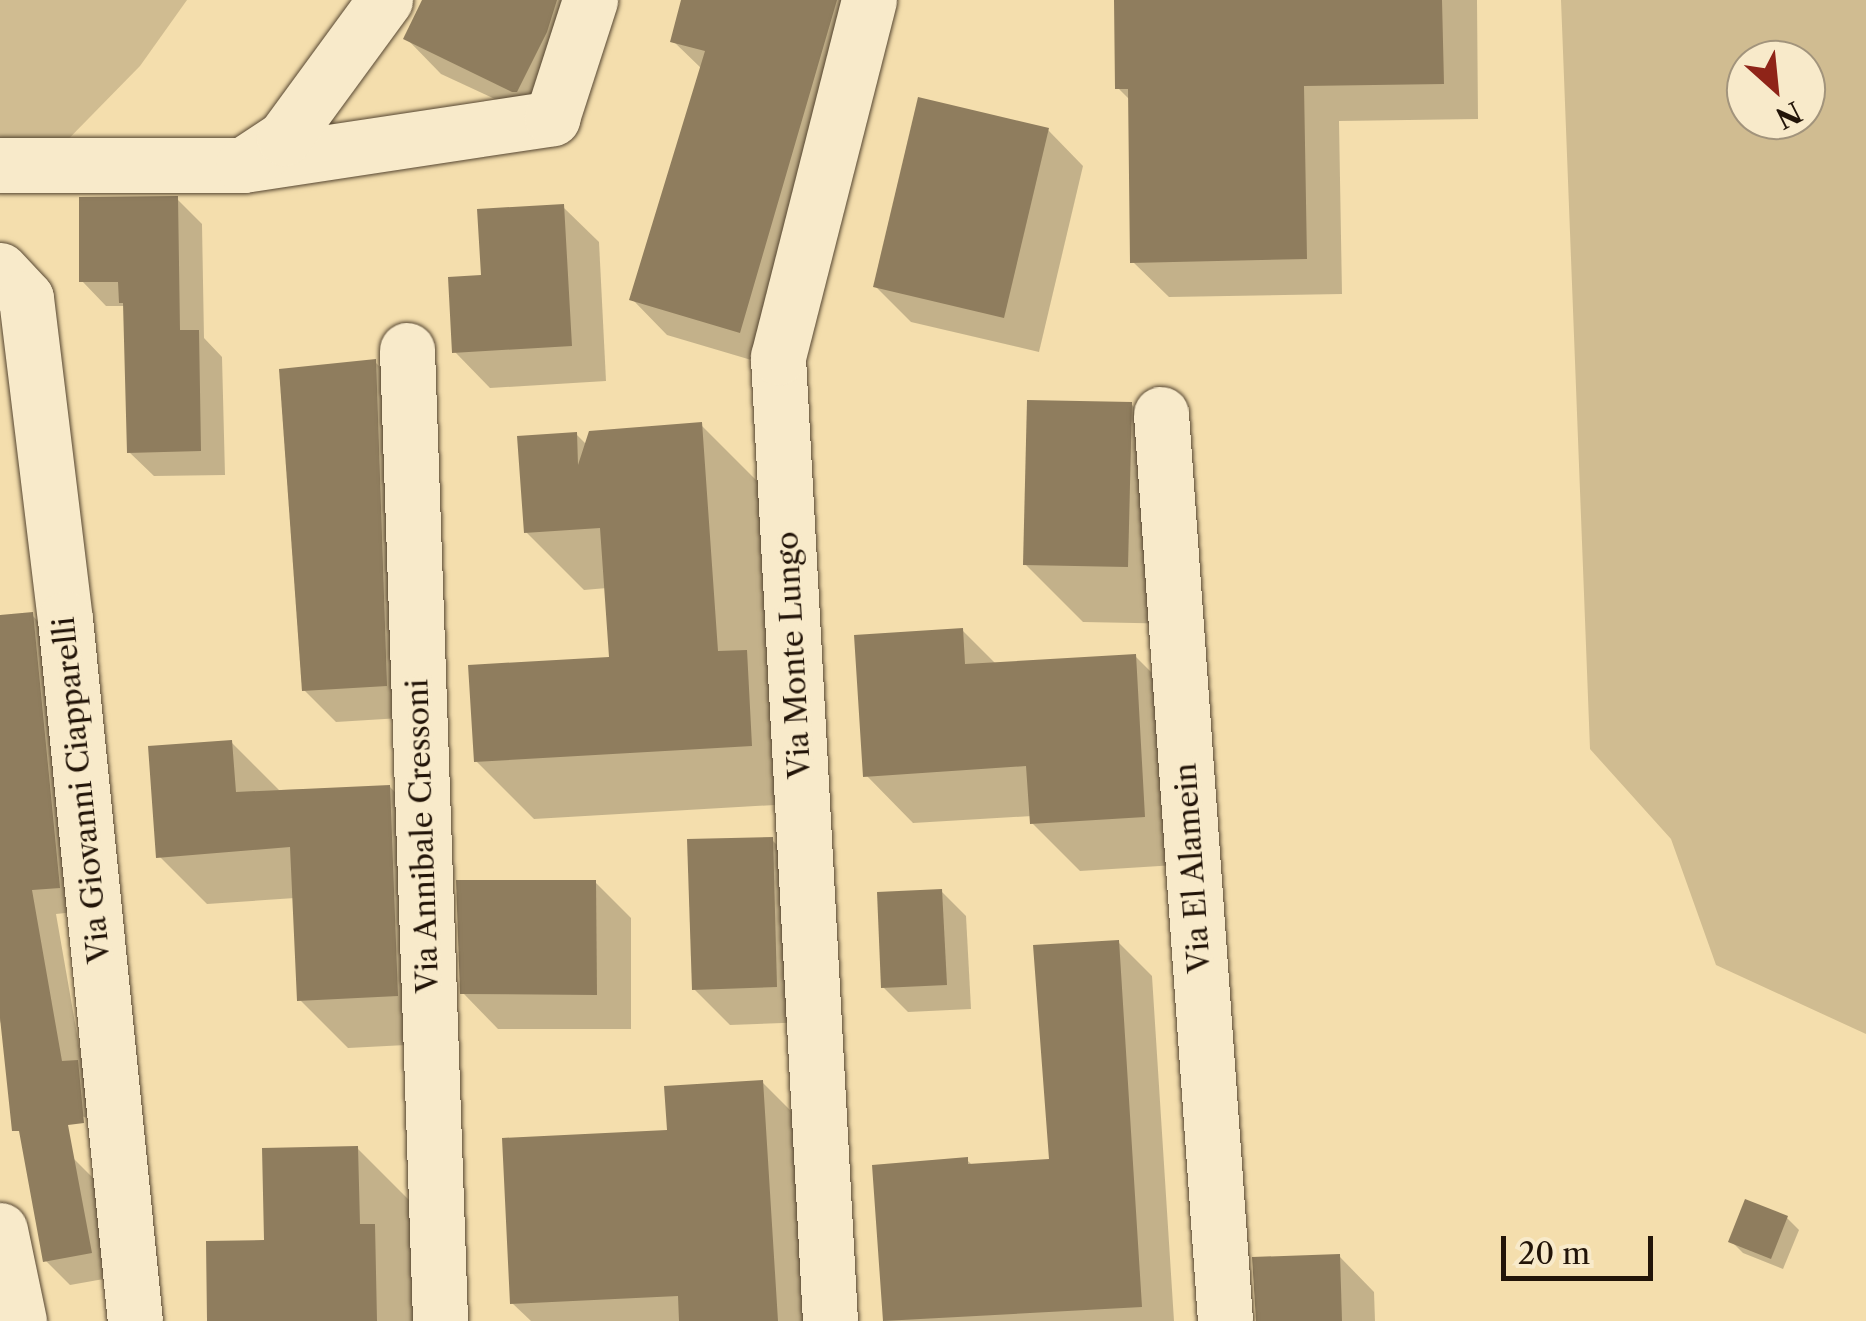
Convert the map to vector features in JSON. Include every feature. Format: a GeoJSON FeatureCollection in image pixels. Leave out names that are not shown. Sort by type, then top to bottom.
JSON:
{"type":"FeatureCollection","features":[{"type":"Feature","properties":{"kind":"street"},"geometry":{"type":"LineString","coordinates":[[243,165],[284,138],[385,0]]}},
{"type":"Feature","properties":{"kind":"street"},"geometry":{"type":"LineString","coordinates":[[0,165],[243,165],[552,118],[590,0]]}},
{"type":"Feature","properties":{"kind":"street","name":"Via Monte Lungo"},"geometry":{"type":"LineString","coordinates":[[830,1321],[778,357],[869,0]]}},
{"type":"Feature","properties":{"kind":"street","name":"Via Giovanni Ciapparelli"},"geometry":{"type":"LineString","coordinates":[[0,270],[26,298],[65,619],[135,1321]]}},
{"type":"Feature","properties":{"kind":"street","name":"Via Annibale Cressoni"},"geometry":{"type":"LineString","coordinates":[[407,350],[440,1321]]}},
{"type":"Feature","properties":{"kind":"street","name":"Via El Alamein"},"geometry":{"type":"LineString","coordinates":[[1160,414],[1225,1321]]}},
{"type":"Feature","properties":{"kind":"street"},"geometry":{"type":"LineString","coordinates":[[0,1230],[18,1321]]}},
{"type":"Feature","properties":{"kind":"shaded area"},"geometry":{"type":"Polygon","coordinates":[[[0,0],[187,0],[140,66],[40,168],[0,162],[0,0]]]}},
{"type":"Feature","properties":{"kind":"shaded area"},"geometry":{"type":"Polygon","coordinates":[[[1561,0],[1866,0],[1866,1034],[1716,965],[1671,839],[1590,749],[1561,0]]]}},
{"type":"Feature","properties":{"kind":"building"},"geometry":{"type":"Polygon","coordinates":[[[422,0],[557,0],[547,32],[517,92],[512,92],[403,39],[422,0]]]}},
{"type":"Feature","properties":{"kind":"building"},"geometry":{"type":"Polygon","coordinates":[[[681,0],[837,0],[740,333],[629,300],[705,51],[670,42],[681,0]]]}},
{"type":"Feature","properties":{"kind":"building"},"geometry":{"type":"Polygon","coordinates":[[[1114,0],[1442,0],[1444,84],[1304,86],[1307,259],[1130,263],[1128,89],[1115,89],[1114,0]]]}},
{"type":"Feature","properties":{"kind":"building"},"geometry":{"type":"Polygon","coordinates":[[[918,97],[1049,128],[1004,318],[873,287],[918,97]]]}},
{"type":"Feature","properties":{"kind":"building"},"geometry":{"type":"Polygon","coordinates":[[[178,196],[180,330],[199,330],[201,451],[127,453],[123,303],[119,303],[118,282],[79,282],[79,197],[178,196]]]}},
{"type":"Feature","properties":{"kind":"building"},"geometry":{"type":"Polygon","coordinates":[[[564,204],[572,346],[452,353],[448,277],[481,275],[477,209],[564,204]]]}},
{"type":"Feature","properties":{"kind":"building"},"geometry":{"type":"Polygon","coordinates":[[[376,359],[387,686],[302,691],[279,369],[376,359]]]}},
{"type":"Feature","properties":{"kind":"building"},"geometry":{"type":"Polygon","coordinates":[[[1027,400],[1132,402],[1128,567],[1023,565],[1027,400]]]}},
{"type":"Feature","properties":{"kind":"building"},"geometry":{"type":"Polygon","coordinates":[[[702,422],[718,651],[747,650],[752,746],[474,762],[468,665],[609,657],[600,528],[524,533],[517,436],[577,432],[578,465],[589,431],[702,422]]]}},
{"type":"Feature","properties":{"kind":"building"},"geometry":{"type":"Polygon","coordinates":[[[33,612],[60,888],[32,890],[62,1061],[78,1060],[84,1123],[68,1125],[92,1253],[43,1262],[19,1131],[12,1131],[0,1018],[0,615],[33,612]]]}},
{"type":"Feature","properties":{"kind":"building"},"geometry":{"type":"Polygon","coordinates":[[[963,628],[965,664],[1136,654],[1145,817],[1030,824],[1026,766],[863,777],[854,635],[963,628]]]}},
{"type":"Feature","properties":{"kind":"building"},"geometry":{"type":"Polygon","coordinates":[[[232,740],[236,792],[390,785],[398,996],[297,1001],[290,847],[156,858],[148,746],[232,740]]]}},
{"type":"Feature","properties":{"kind":"building"},"geometry":{"type":"Polygon","coordinates":[[[773,837],[777,987],[692,990],[687,839],[773,837]]]}},
{"type":"Feature","properties":{"kind":"building"},"geometry":{"type":"Polygon","coordinates":[[[456,880],[596,880],[597,995],[460,994],[456,880]]]}},
{"type":"Feature","properties":{"kind":"building"},"geometry":{"type":"Polygon","coordinates":[[[942,889],[947,985],[881,988],[877,892],[942,889]]]}},
{"type":"Feature","properties":{"kind":"building"},"geometry":{"type":"Polygon","coordinates":[[[1119,940],[1142,1307],[883,1321],[872,1165],[968,1157],[968,1164],[1049,1159],[1033,945],[1119,940]]]}},
{"type":"Feature","properties":{"kind":"building"},"geometry":{"type":"Polygon","coordinates":[[[763,1080],[778,1321],[679,1321],[678,1296],[510,1304],[502,1138],[667,1130],[664,1086],[763,1080]]]}},
{"type":"Feature","properties":{"kind":"building"},"geometry":{"type":"Polygon","coordinates":[[[358,1146],[360,1224],[375,1224],[377,1321],[207,1321],[206,1241],[264,1240],[262,1148],[358,1146]]]}},
{"type":"Feature","properties":{"kind":"building"},"geometry":{"type":"Polygon","coordinates":[[[1745,1199],[1788,1216],[1771,1259],[1728,1242],[1745,1199]]]}},
{"type":"Feature","properties":{"kind":"building"},"geometry":{"type":"Polygon","coordinates":[[[1340,1254],[1342,1321],[1256,1321],[1252,1257],[1340,1254]]]}}]}
